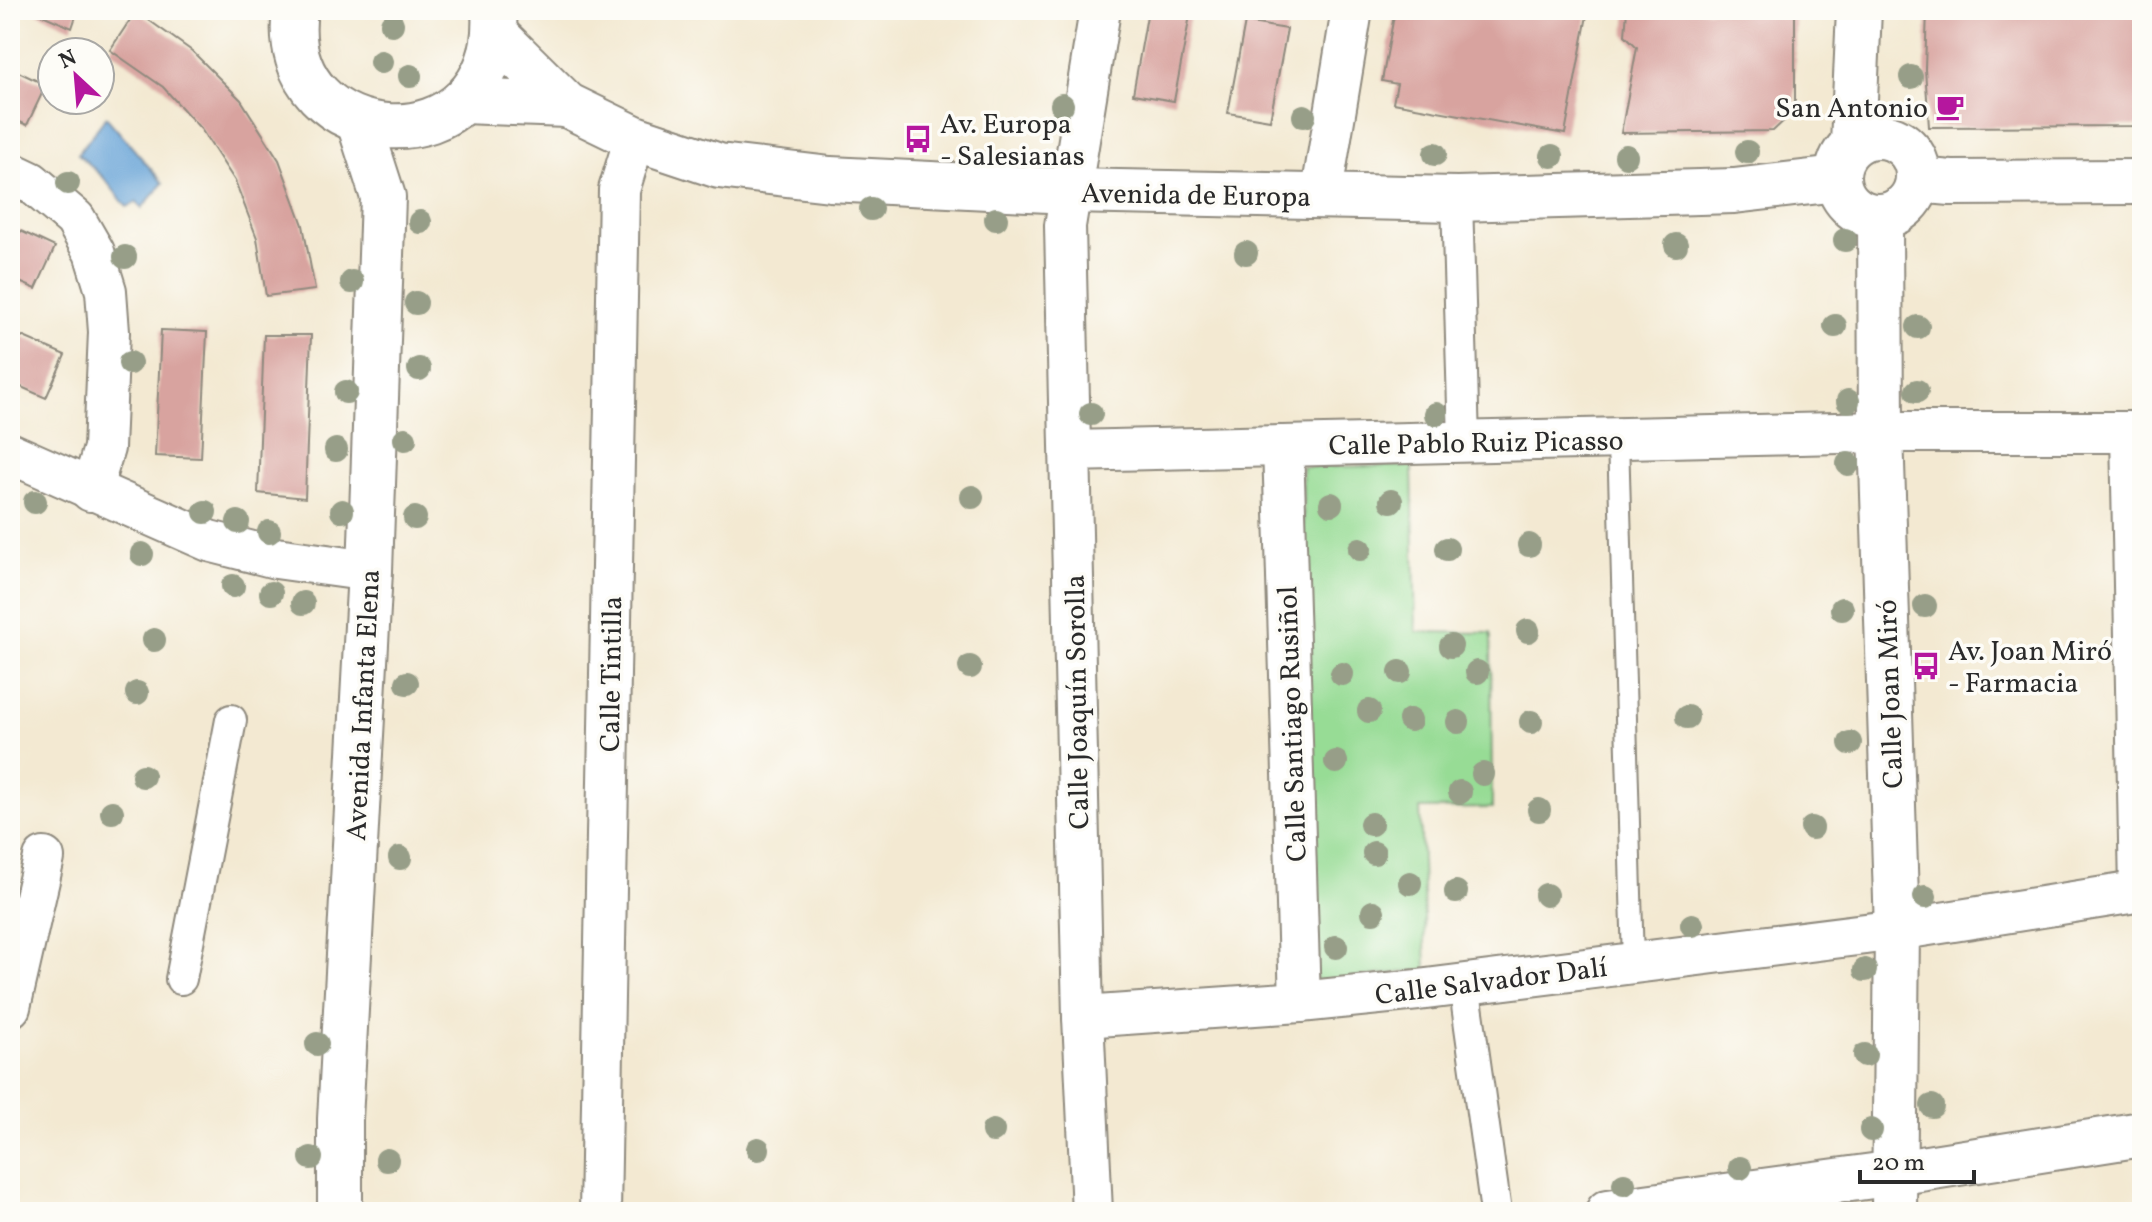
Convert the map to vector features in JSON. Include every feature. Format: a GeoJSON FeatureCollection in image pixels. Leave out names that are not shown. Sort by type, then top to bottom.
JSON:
{"type":"FeatureCollection","features":[{"type":"Feature","properties":{"kind":"street","name":"Calle Joaquín Sorolla"},"geometry":{"type":"LineString","coordinates":[[1092,1212],[1083,1017],[1065,226],[1100,10]]}},
{"type":"Feature","properties":{"kind":"street"},"geometry":{"type":"LineString","coordinates":[[1321,198],[1352,10]]}},
{"type":"Feature","properties":{"kind":"street"},"geometry":{"type":"LineString","coordinates":[[1856,153],[1859,10]]}},
{"type":"Feature","properties":{"kind":"street"},"geometry":{"type":"LineString","coordinates":[[1856,153],[1891,137],[1903,144],[1918,166],[1918,180],[1910,201],[1891,214],[1880,216],[1856,210],[1847,202],[1856,153],[1884,10]]}},
{"type":"Feature","properties":{"kind":"street"},"geometry":{"type":"LineString","coordinates":[[289,15],[297,57],[311,85],[332,107],[359,122],[388,127],[418,125],[441,116],[463,101],[479,82],[490,59],[494,22]]}},
{"type":"Feature","properties":{"kind":"street","name":"Avenida de Europa"},"geometry":{"type":"LineString","coordinates":[[494,22],[567,105],[635,138],[719,166],[830,179],[1069,191],[1457,199],[1734,191],[1856,153]]}},
{"type":"Feature","properties":{"kind":"street","name":"Avenida de Europa"},"geometry":{"type":"LineString","coordinates":[[463,101],[567,105]]}},
{"type":"Feature","properties":{"kind":"street","name":"Avenida Infanta Elena"},"geometry":{"type":"LineString","coordinates":[[340,1212],[340,1119],[370,571],[383,197],[359,122]]}},
{"type":"Feature","properties":{"kind":"street","name":"Avenida Infanta Elena"},"geometry":{"type":"LineString","coordinates":[[383,197],[418,125]]}},
{"type":"Feature","properties":{"kind":"street","name":"Calle Tintilla"},"geometry":{"type":"LineString","coordinates":[[600,1212],[619,190],[635,138]]}},
{"type":"Feature","properties":{"kind":"street"},"geometry":{"type":"LineString","coordinates":[[10,172],[31,182],[75,219],[94,252],[106,291],[109,332],[104,448],[91,491]]}},
{"type":"Feature","properties":{"kind":"street"},"geometry":{"type":"LineString","coordinates":[[1918,180],[1951,183],[2142,182]]}},
{"type":"Feature","properties":{"kind":"street"},"geometry":{"type":"LineString","coordinates":[[1457,199],[1464,442]]}},
{"type":"Feature","properties":{"kind":"street","name":"Calle Joan Miró"},"geometry":{"type":"LineString","coordinates":[[1880,216],[1881,432],[1897,930],[1894,1192]]}},
{"type":"Feature","properties":{"kind":"street","name":"Calle Pablo Ruiz Picasso"},"geometry":{"type":"LineString","coordinates":[[1071,451],[1881,432],[2136,432]]}},
{"type":"Feature","properties":{"kind":"street"},"geometry":{"type":"LineString","coordinates":[[2136,432],[2141,891]]}},
{"type":"Feature","properties":{"kind":"street","name":"Calle Santiago Rusiñol"},"geometry":{"type":"LineString","coordinates":[[1283,446],[1300,1002]]}},
{"type":"Feature","properties":{"kind":"street"},"geometry":{"type":"LineString","coordinates":[[10,453],[209,541],[276,558],[370,571]]}},
{"type":"Feature","properties":{"kind":"street"},"geometry":{"type":"LineString","coordinates":[[181,979],[231,720]]}},
{"type":"Feature","properties":{"kind":"street"},"geometry":{"type":"LineString","coordinates":[[10,1007],[44,858]]}},
{"type":"Feature","properties":{"kind":"street","name":"Calle Salvador Dalí"},"geometry":{"type":"LineString","coordinates":[[1083,1017],[1300,1002],[1464,984],[1897,930],[2141,891]]}},
{"type":"Feature","properties":{"kind":"street"},"geometry":{"type":"LineString","coordinates":[[1464,984],[1496,1212]]}},
{"type":"Feature","properties":{"kind":"street"},"geometry":{"type":"LineString","coordinates":[[1608,1212],[1894,1192],[2142,1134]]}},
{"type":"Feature","properties":{"kind":"lane"},"geometry":{"type":"LineString","coordinates":[[1618,439],[1633,963]]}},
{"type":"Feature","properties":{"kind":"green space"},"geometry":{"type":"Polygon","coordinates":[[[1412,466],[1416,632],[1491,633],[1492,808],[1420,809],[1426,970],[1316,981],[1302,467],[1412,466]]]}},
{"type":"Feature","properties":{"kind":"water"},"geometry":{"type":"Polygon","coordinates":[[[106,117],[163,183],[142,208],[137,202],[127,207],[103,177],[78,154],[106,117]]]}},
{"type":"Feature","properties":{"kind":"building"},"geometry":{"type":"Polygon","coordinates":[[[31,10],[78,10],[72,28],[31,10]]]}},
{"type":"Feature","properties":{"kind":"building"},"geometry":{"type":"Polygon","coordinates":[[[1148,10],[1191,10],[1174,101],[1133,94],[1148,10]]]}},
{"type":"Feature","properties":{"kind":"building"},"geometry":{"type":"Polygon","coordinates":[[[1395,10],[1588,10],[1565,134],[1393,103],[1397,84],[1382,81],[1395,10]]]}},
{"type":"Feature","properties":{"kind":"building"},"geometry":{"type":"Polygon","coordinates":[[[1627,10],[1795,10],[1795,107],[1791,114],[1773,131],[1621,133],[1637,47],[1625,35],[1627,10]]]}},
{"type":"Feature","properties":{"kind":"building"},"geometry":{"type":"Polygon","coordinates":[[[1927,10],[2142,10],[2142,126],[1929,127],[1925,69],[1927,10]]]}},
{"type":"Feature","properties":{"kind":"building"},"geometry":{"type":"Polygon","coordinates":[[[136,11],[192,51],[241,100],[279,160],[303,225],[315,290],[266,296],[257,238],[235,181],[201,129],[163,87],[116,54],[116,41],[136,11]]]}},
{"type":"Feature","properties":{"kind":"building"},"geometry":{"type":"Polygon","coordinates":[[[1245,22],[1287,29],[1270,120],[1228,113],[1245,22]]]}},
{"type":"Feature","properties":{"kind":"building"},"geometry":{"type":"Polygon","coordinates":[[[10,68],[36,80],[36,106],[27,125],[10,118],[10,68]]]}},
{"type":"Feature","properties":{"kind":"building"},"geometry":{"type":"Polygon","coordinates":[[[10,226],[55,247],[36,289],[10,278],[10,226]]]}},
{"type":"Feature","properties":{"kind":"building"},"geometry":{"type":"Polygon","coordinates":[[[161,330],[207,332],[201,458],[155,456],[161,330]]]}},
{"type":"Feature","properties":{"kind":"building"},"geometry":{"type":"Polygon","coordinates":[[[10,331],[65,355],[46,398],[10,382],[10,331]]]}},
{"type":"Feature","properties":{"kind":"building"},"geometry":{"type":"Polygon","coordinates":[[[264,335],[311,335],[305,498],[258,493],[264,335]]]}},
{"type":"Feature","properties":{"kind":"place","name":"San Antonio"},"geometry":{"type":"Point","coordinates":[1950,107]}},
{"type":"Feature","properties":{"kind":"place","name":"Av. Europa - Salesianas"},"geometry":{"type":"Point","coordinates":[918,139]}},
{"type":"Feature","properties":{"kind":"place","name":"Av. Joan Miró - Farmacia"},"geometry":{"type":"Point","coordinates":[1926,666]}}]}
